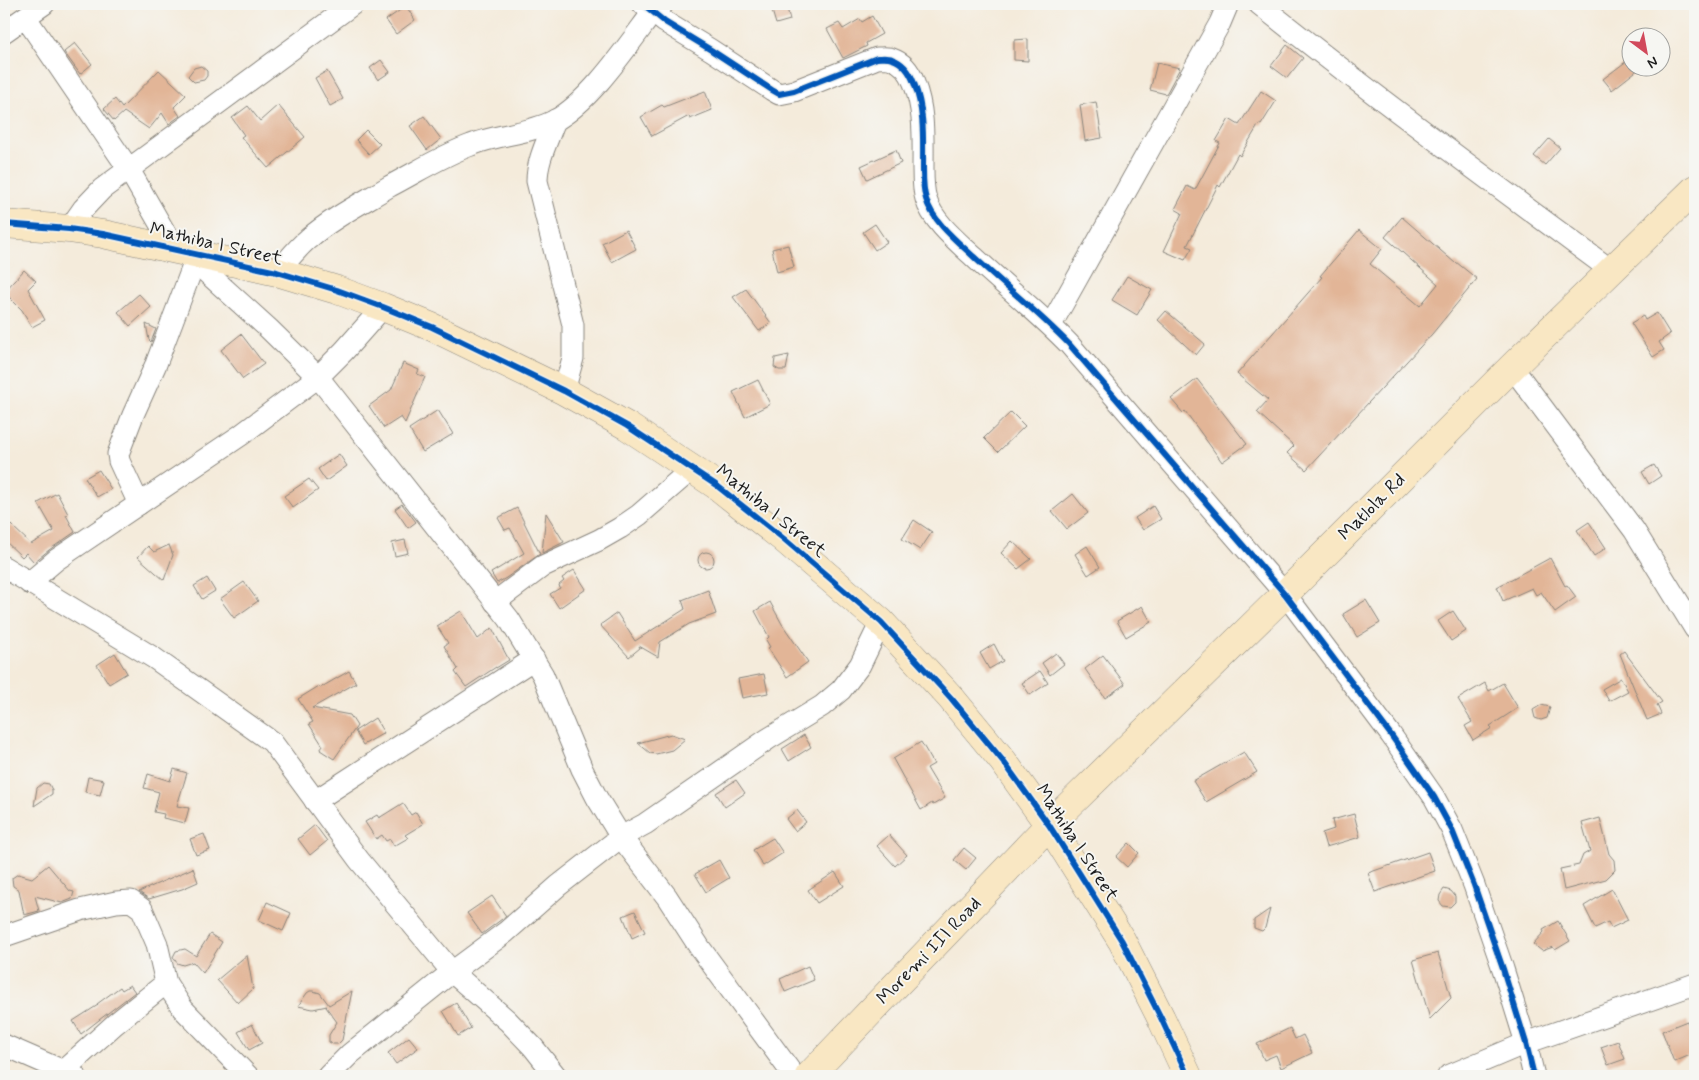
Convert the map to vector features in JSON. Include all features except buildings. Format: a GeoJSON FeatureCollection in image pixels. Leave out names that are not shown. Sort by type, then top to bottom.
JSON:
{"type":"FeatureCollection","features":[{"type":"Feature","properties":{"kind":"street"},"geometry":{"type":"LineString","coordinates":[[4,32],[44,4]]}},
{"type":"Feature","properties":{"kind":"street"},"geometry":{"type":"LineString","coordinates":[[69,229],[82,209],[102,189],[128,168],[353,4]]}},
{"type":"Feature","properties":{"kind":"street"},"geometry":{"type":"LineString","coordinates":[[1050,325],[1220,23],[1228,4]]}},
{"type":"Feature","properties":{"kind":"street"},"geometry":{"type":"LineString","coordinates":[[1259,4],[1425,134],[1612,271]]}},
{"type":"Feature","properties":{"kind":"street"},"geometry":{"type":"LineString","coordinates":[[277,272],[306,241],[320,230],[367,200],[448,154],[472,144],[532,130],[555,120],[578,104],[595,86],[653,7],[664,22],[779,94],[794,91],[877,58],[891,58],[903,64],[911,76],[919,96],[922,113],[924,187],[930,209],[951,236],[1069,344],[1285,594],[1391,735],[1434,797],[1452,830],[1503,969],[1534,1076]]}},
{"type":"Feature","properties":{"kind":"street"},"geometry":{"type":"LineString","coordinates":[[26,18],[185,254],[269,329],[318,377],[508,619],[543,675],[582,769],[597,798],[700,948],[794,1076]]}},
{"type":"Feature","properties":{"kind":"street"},"geometry":{"type":"LineString","coordinates":[[555,120],[541,156],[537,170],[537,181],[573,325],[573,358],[564,391]]}},
{"type":"Feature","properties":{"kind":"street","name":"Matlola Rd"},"geometry":{"type":"LineString","coordinates":[[1049,825],[1285,594],[1512,367],[1695,189]]}},
{"type":"Feature","properties":{"kind":"street","name":"Mathiba I Street"},"geometry":{"type":"LineString","coordinates":[[4,224],[69,229],[103,234],[185,254],[277,272],[337,290],[432,327],[564,391],[627,426],[692,468],[784,539],[881,622],[962,712],[1003,761],[1049,825],[1122,941],[1188,1076]]}},
{"type":"Feature","properties":{"kind":"street"},"geometry":{"type":"LineString","coordinates":[[139,504],[119,461],[118,454],[156,364],[185,254]]}},
{"type":"Feature","properties":{"kind":"street"},"geometry":{"type":"LineString","coordinates":[[29,583],[56,560],[241,435],[318,377],[383,307]]}},
{"type":"Feature","properties":{"kind":"street"},"geometry":{"type":"LineString","coordinates":[[1512,367],[1634,530],[1695,629]]}},
{"type":"Feature","properties":{"kind":"street"},"geometry":{"type":"LineString","coordinates":[[495,602],[543,566],[620,528],[639,515],[692,468]]}},
{"type":"Feature","properties":{"kind":"street"},"geometry":{"type":"LineString","coordinates":[[4,567],[154,658],[272,742],[358,860],[452,972],[508,1021],[534,1047],[556,1076]]}},
{"type":"Feature","properties":{"kind":"street"},"geometry":{"type":"LineString","coordinates":[[328,1076],[350,1054],[452,972],[506,932],[558,886],[622,837],[645,824],[768,739],[822,706],[841,690],[860,665],[881,622]]}},
{"type":"Feature","properties":{"kind":"street"},"geometry":{"type":"LineString","coordinates":[[315,801],[534,658]]}},
{"type":"Feature","properties":{"kind":"street","name":"Moremi III Road"},"geometry":{"type":"LineString","coordinates":[[809,1076],[1049,825]]}},
{"type":"Feature","properties":{"kind":"street"},"geometry":{"type":"LineString","coordinates":[[4,936],[80,910],[116,902],[130,902],[142,909],[156,944],[166,983],[183,1009],[248,1076]]}},
{"type":"Feature","properties":{"kind":"street"},"geometry":{"type":"LineString","coordinates":[[4,1045],[69,1074],[115,1024],[166,983]]}},
{"type":"Feature","properties":{"kind":"street"},"geometry":{"type":"LineString","coordinates":[[1448,1076],[1526,1043],[1695,984]]}},
{"type":"Feature","properties":{"kind":"cycle path"},"geometry":{"type":"LineString","coordinates":[[643,4],[665,22],[779,94],[794,91],[877,58],[890,58],[906,68],[911,75],[920,104],[923,126],[924,188],[926,199],[934,215],[953,238],[1069,344],[1285,594],[1391,735],[1434,797],[1452,830],[1474,885],[1503,969],[1534,1076]]}},
{"type":"Feature","properties":{"kind":"cycle path"},"geometry":{"type":"LineString","coordinates":[[4,224],[69,229],[103,234],[277,272],[337,290],[432,327],[564,391],[627,426],[716,485],[784,539],[881,622],[951,698],[1003,761],[1049,825],[1122,941],[1188,1076]]}}]}
